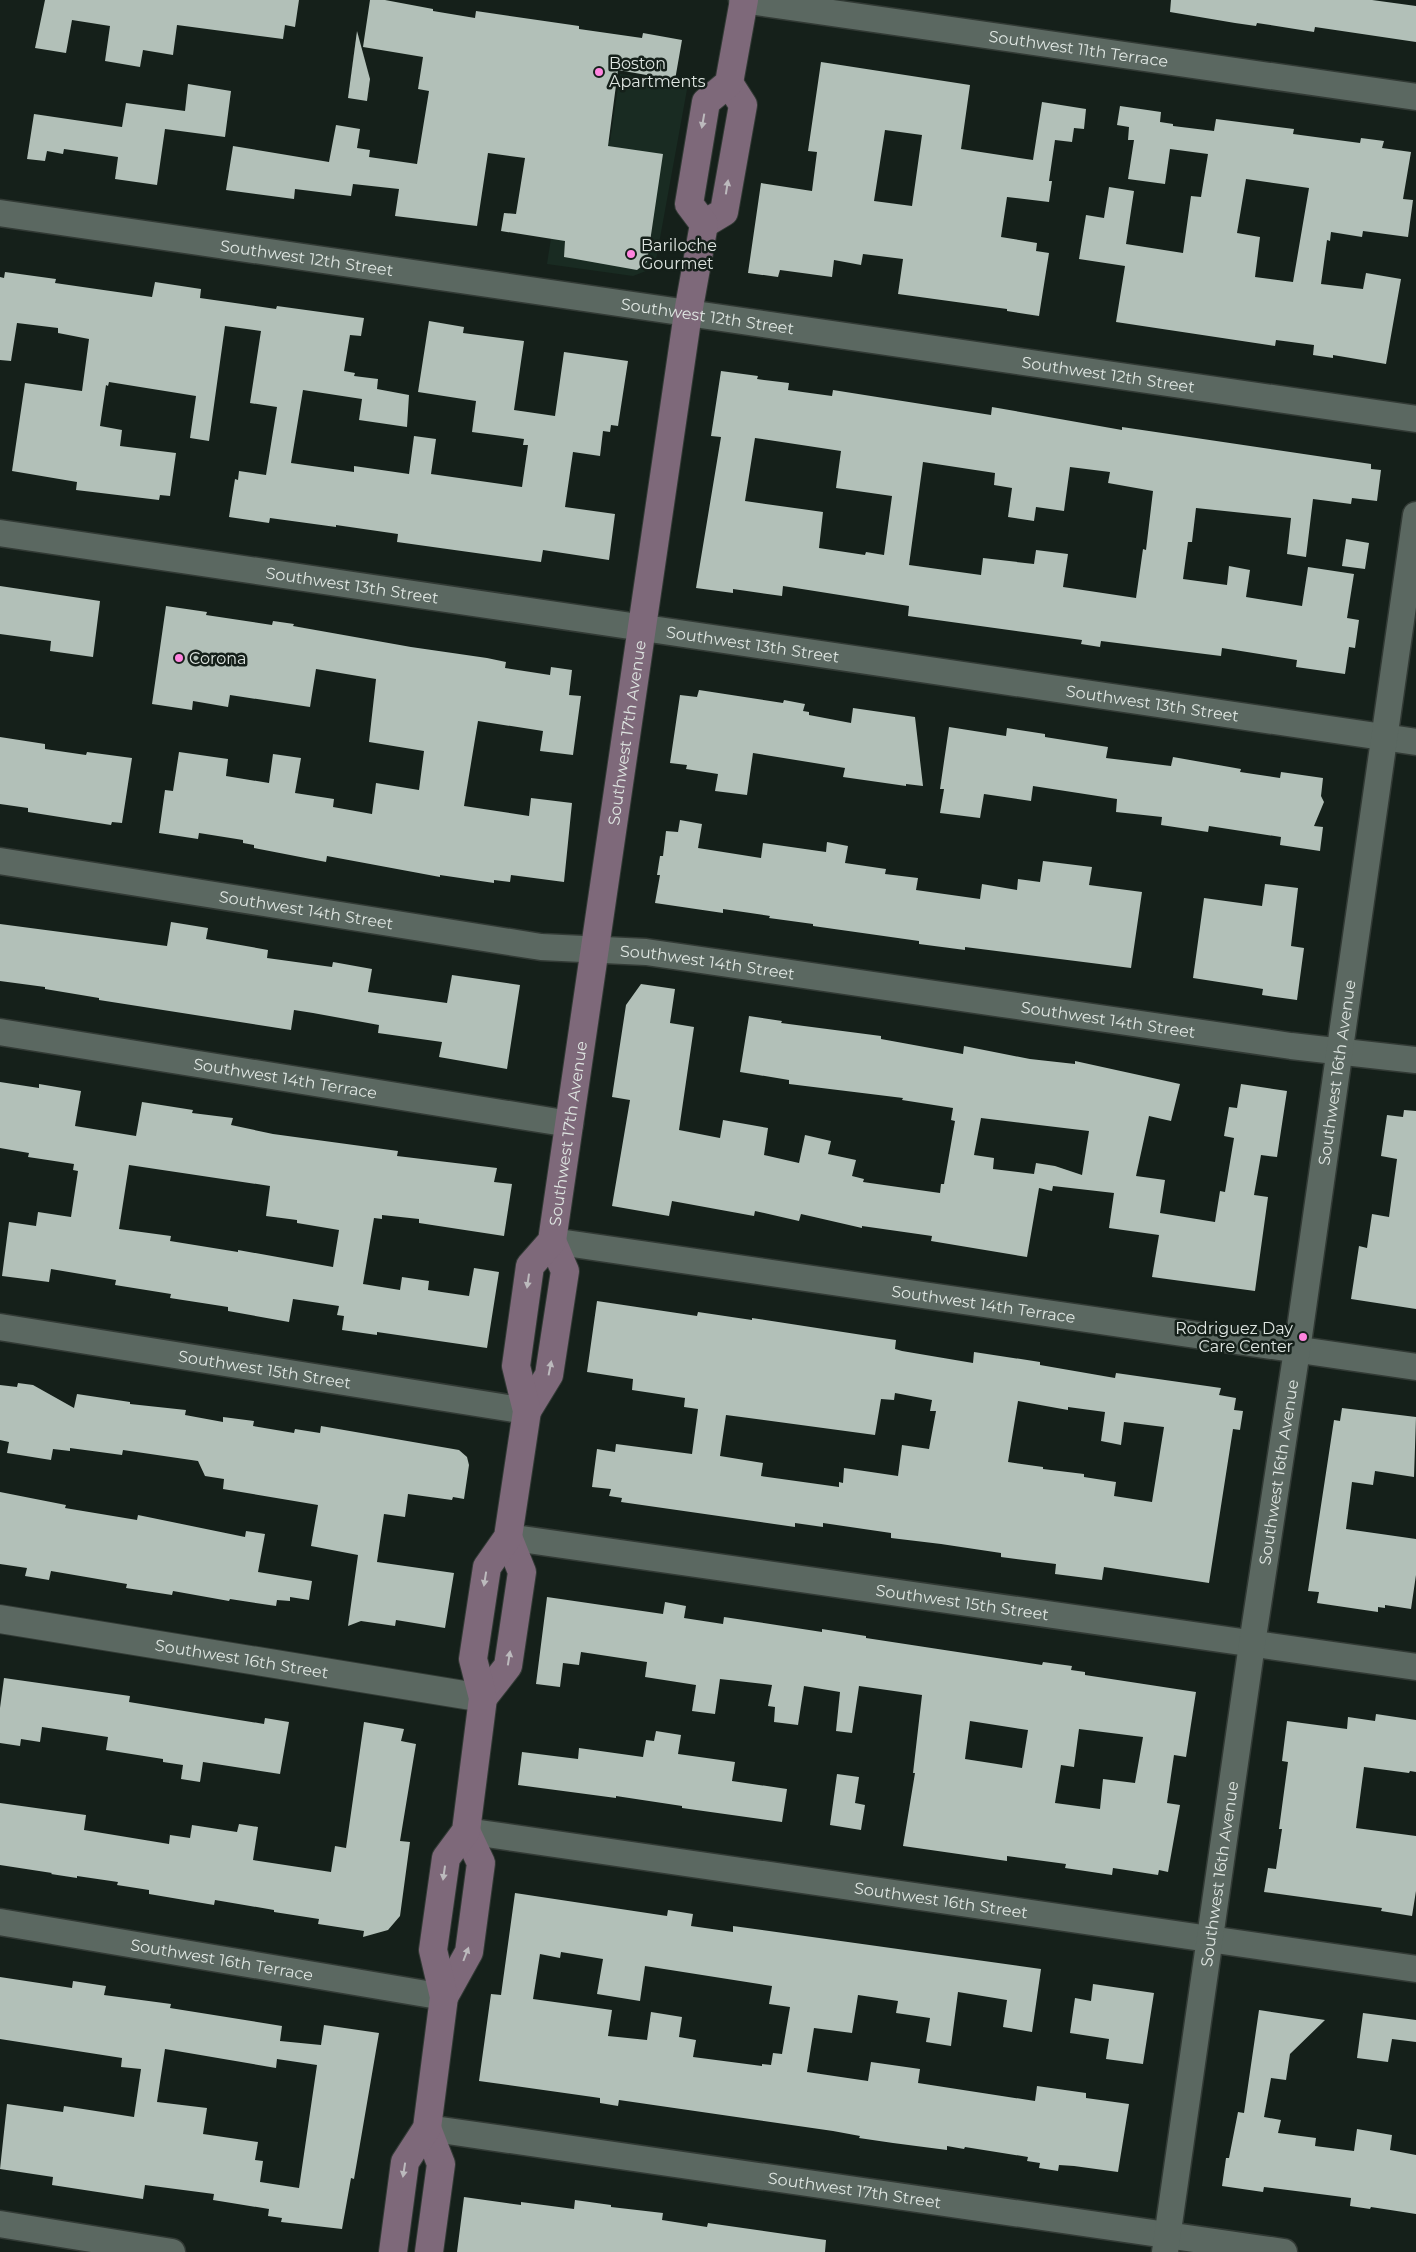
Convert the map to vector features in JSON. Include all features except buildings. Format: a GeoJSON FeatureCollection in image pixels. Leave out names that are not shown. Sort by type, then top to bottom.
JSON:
{"type":"FeatureCollection","features":[{"type":"Feature","properties":{"kind":"main road"},"geometry":{"type":"LineString","coordinates":[[729,83],[743,105],[724,212],[704,224],[689,204],[706,102],[729,83],[743,0]]}},
{"type":"Feature","properties":{"kind":"main road","name":"Southwest 17th Avenue"},"geometry":{"type":"LineString","coordinates":[[392,2252],[405,2162],[427,2128],[444,1997],[433,1950],[446,1858],[466,1831],[483,1698],[473,1659],[474,1650],[487,1567],[508,1537],[528,1411],[516,1366],[530,1266],[552,1240],[688,313],[704,224]]}},
{"type":"Feature","properties":{"kind":"main road"},"geometry":{"type":"LineString","coordinates":[[483,1698],[508,1666],[522,1572],[508,1537]]}},
{"type":"Feature","properties":{"kind":"main road","name":"Southwest 17th Avenue"},"geometry":{"type":"LineString","coordinates":[[427,2128],[441,2164],[429,2252]]}},
{"type":"Feature","properties":{"kind":"street","name":"Southwest 11th Terrace"},"geometry":{"type":"LineString","coordinates":[[743,0],[1416,97]]}},
{"type":"Feature","properties":{"kind":"street","name":"Southwest 12th Street"},"geometry":{"type":"LineString","coordinates":[[0,212],[1416,419]]}},
{"type":"Feature","properties":{"kind":"street","name":"Southwest 16th Avenue"},"geometry":{"type":"LineString","coordinates":[[1166,2244],[1252,1644],[1297,1350],[1416,515]]}},
{"type":"Feature","properties":{"kind":"street","name":"Southwest 13th Street"},"geometry":{"type":"LineString","coordinates":[[0,533],[1416,742]]}},
{"type":"Feature","properties":{"kind":"street","name":"Southwest 14th Street"},"geometry":{"type":"LineString","coordinates":[[0,861],[541,946],[646,952],[1338,1052],[1416,1060]]}},
{"type":"Feature","properties":{"kind":"street","name":"Southwest 14th Terrace"},"geometry":{"type":"LineString","coordinates":[[0,1032],[570,1124]]}},
{"type":"Feature","properties":{"kind":"street","name":"Southwest 14th Terrace"},"geometry":{"type":"LineString","coordinates":[[552,1240],[1416,1367]]}},
{"type":"Feature","properties":{"kind":"street","name":"Southwest 15th Street"},"geometry":{"type":"LineString","coordinates":[[0,1327],[528,1411]]}},
{"type":"Feature","properties":{"kind":"street","name":"Southwest 15th Street"},"geometry":{"type":"LineString","coordinates":[[508,1537],[1416,1667]]}},
{"type":"Feature","properties":{"kind":"street","name":"Southwest 16th Street"},"geometry":{"type":"LineString","coordinates":[[0,1619],[483,1698]]}},
{"type":"Feature","properties":{"kind":"street","name":"Southwest 16th Street"},"geometry":{"type":"LineString","coordinates":[[466,1831],[1416,1969]]}},
{"type":"Feature","properties":{"kind":"street","name":"Southwest 16th Terrace"},"geometry":{"type":"LineString","coordinates":[[0,1922],[444,1997]]}},
{"type":"Feature","properties":{"kind":"street","name":"Southwest 17th Street"},"geometry":{"type":"LineString","coordinates":[[427,2128],[1166,2244],[1284,2252]]}},
{"type":"Feature","properties":{"kind":"street"},"geometry":{"type":"LineString","coordinates":[[0,2224],[172,2252]]}},
{"type":"Feature","properties":{"kind":"shaded area"},"geometry":{"type":"Polygon","coordinates":[[[620,74],[688,84],[656,260],[646,271],[633,276],[547,264],[567,135],[610,141],[620,74]]]}},
{"type":"Feature","properties":{"kind":"place","name":"Boston Apartments"},"geometry":{"type":"Point","coordinates":[599,72]}},
{"type":"Feature","properties":{"kind":"place","name":"Bariloche Gourmet"},"geometry":{"type":"Point","coordinates":[631,254]}},
{"type":"Feature","properties":{"kind":"place","name":"Corona"},"geometry":{"type":"Point","coordinates":[179,658]}},
{"type":"Feature","properties":{"kind":"place","name":"Rodriguez Day Care Center"},"geometry":{"type":"Point","coordinates":[1303,1337]}}]}
